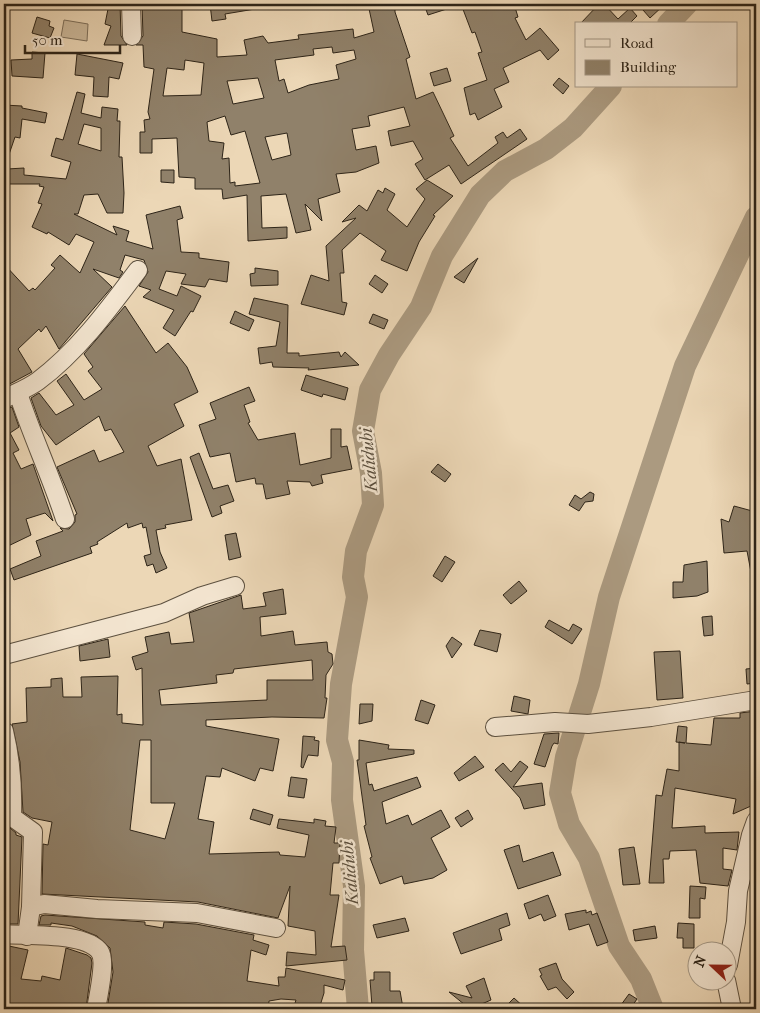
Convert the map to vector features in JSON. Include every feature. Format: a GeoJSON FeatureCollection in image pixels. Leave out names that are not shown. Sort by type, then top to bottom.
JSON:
{"type":"FeatureCollection","features":[{"type":"Feature","properties":{"kind":"street"},"geometry":{"type":"LineString","coordinates":[[131,4],[132,36]]}},
{"type":"Feature","properties":{"kind":"street"},"geometry":{"type":"LineString","coordinates":[[65,519],[49,470],[11,396],[37,382],[62,361],[90,331],[138,270]]}},
{"type":"Feature","properties":{"kind":"street"},"geometry":{"type":"LineString","coordinates":[[4,656],[164,613],[202,596],[236,586]]}},
{"type":"Feature","properties":{"kind":"street"},"geometry":{"type":"LineString","coordinates":[[495,727],[554,722],[588,724],[651,717],[756,700]]}},
{"type":"Feature","properties":{"kind":"street"},"geometry":{"type":"LineString","coordinates":[[4,732],[9,753],[12,817],[32,832],[31,907],[27,936]]}},
{"type":"Feature","properties":{"kind":"street"},"geometry":{"type":"LineString","coordinates":[[733,940],[738,891],[756,821]]}},
{"type":"Feature","properties":{"kind":"street"},"geometry":{"type":"LineString","coordinates":[[31,907],[44,904],[97,909],[197,913],[232,918],[276,928]]}},
{"type":"Feature","properties":{"kind":"street"},"geometry":{"type":"LineString","coordinates":[[4,934],[57,936],[83,942],[101,953],[103,963],[96,1009]]}},
{"type":"Feature","properties":{"kind":"street"},"geometry":{"type":"LineString","coordinates":[[728,990],[732,1009]]}},
{"type":"Feature","properties":{"kind":"shaded area"},"geometry":{"type":"Polygon","coordinates":[[[64,20],[88,24],[87,41],[61,37],[64,20]]]}},
{"type":"Feature","properties":{"kind":"building"},"geometry":{"type":"Polygon","coordinates":[[[109,4],[120,4],[121,36],[127,45],[104,45],[111,26],[105,24],[109,4]]]}},
{"type":"Feature","properties":{"kind":"building"},"geometry":{"type":"Polygon","coordinates":[[[142,4],[182,4],[182,32],[217,39],[217,57],[247,55],[244,40],[263,36],[268,43],[299,39],[298,35],[353,29],[354,38],[374,32],[368,4],[395,4],[395,12],[410,57],[406,59],[416,99],[433,92],[454,136],[450,138],[468,166],[498,143],[495,137],[503,132],[507,138],[520,129],[527,139],[461,184],[449,165],[425,180],[415,164],[423,159],[413,141],[391,146],[388,131],[410,126],[404,107],[368,116],[370,126],[352,129],[356,150],[376,146],[379,163],[356,172],[336,174],[340,192],[318,199],[322,221],[305,204],[311,230],[296,233],[286,194],[261,196],[262,228],[287,227],[287,238],[248,241],[247,195],[223,199],[222,189],[195,189],[195,178],[179,177],[177,138],[152,139],[152,153],[140,153],[140,132],[145,132],[144,120],[150,119],[148,112],[154,69],[144,67],[143,45],[136,45],[143,36],[142,4]],[[332,47],[313,49],[314,55],[275,60],[279,81],[284,79],[288,93],[309,85],[339,79],[336,65],[356,59],[354,50],[333,53],[332,47]],[[185,60],[184,70],[167,68],[163,96],[201,95],[204,63],[185,60]],[[258,78],[227,81],[233,104],[264,98],[258,78]],[[225,116],[207,122],[209,141],[224,143],[222,159],[229,158],[230,183],[235,182],[235,186],[260,183],[245,131],[231,135],[225,116]],[[287,133],[265,137],[272,160],[291,155],[287,133]]]}},
{"type":"Feature","properties":{"kind":"building"},"geometry":{"type":"Polygon","coordinates":[[[210,4],[255,4],[255,9],[225,14],[226,19],[212,21],[210,4]]]}},
{"type":"Feature","properties":{"kind":"building"},"geometry":{"type":"Polygon","coordinates":[[[424,4],[456,4],[456,6],[428,15],[424,4]]]}},
{"type":"Feature","properties":{"kind":"building"},"geometry":{"type":"Polygon","coordinates":[[[461,4],[514,4],[518,17],[515,18],[526,40],[540,28],[559,50],[548,60],[540,50],[503,68],[509,82],[494,89],[502,107],[478,120],[475,113],[470,115],[464,88],[487,80],[478,53],[482,52],[475,32],[472,33],[461,4]]]}},
{"type":"Feature","properties":{"kind":"building"},"geometry":{"type":"Polygon","coordinates":[[[599,4],[604,4],[618,19],[630,8],[637,16],[631,22],[582,22],[599,4]]]}},
{"type":"Feature","properties":{"kind":"building"},"geometry":{"type":"Polygon","coordinates":[[[650,4],[665,4],[650,18],[643,10],[650,4]]]}},
{"type":"Feature","properties":{"kind":"building"},"geometry":{"type":"Polygon","coordinates":[[[37,17],[50,21],[49,26],[54,28],[50,38],[32,33],[37,17]]]}},
{"type":"Feature","properties":{"kind":"building"},"geometry":{"type":"Polygon","coordinates":[[[32,52],[45,53],[43,78],[12,76],[11,60],[32,59],[32,52]]]}},
{"type":"Feature","properties":{"kind":"building"},"geometry":{"type":"Polygon","coordinates":[[[77,54],[123,63],[119,79],[109,77],[108,97],[93,96],[94,77],[75,75],[77,54]]]}},
{"type":"Feature","properties":{"kind":"building"},"geometry":{"type":"Polygon","coordinates":[[[447,68],[451,81],[434,86],[430,73],[447,68]]]}},
{"type":"Feature","properties":{"kind":"building"},"geometry":{"type":"Polygon","coordinates":[[[559,78],[569,86],[563,94],[553,85],[559,78]]]}},
{"type":"Feature","properties":{"kind":"building"},"geometry":{"type":"Polygon","coordinates":[[[77,92],[85,94],[81,113],[101,118],[102,107],[118,109],[117,121],[120,121],[119,157],[122,157],[124,193],[123,213],[107,213],[98,194],[84,195],[78,214],[74,214],[117,235],[113,226],[129,231],[126,241],[153,249],[146,215],[180,206],[183,218],[177,220],[181,252],[199,253],[199,258],[229,262],[227,282],[209,279],[205,287],[181,284],[186,274],[166,271],[159,289],[177,296],[181,286],[201,296],[193,312],[191,311],[175,336],[163,328],[174,310],[143,297],[151,290],[139,286],[148,272],[144,260],[125,255],[120,270],[123,272],[119,278],[93,269],[112,287],[59,349],[46,326],[41,332],[39,329],[18,349],[32,372],[4,387],[4,264],[29,291],[33,288],[35,290],[55,268],[51,265],[60,255],[80,273],[94,242],[76,234],[69,245],[48,232],[47,234],[32,227],[42,204],[38,203],[44,187],[39,186],[40,184],[7,184],[7,169],[24,168],[24,175],[66,179],[71,162],[51,156],[56,138],[63,140],[77,92]],[[84,124],[78,144],[101,151],[101,128],[84,124]]]}},
{"type":"Feature","properties":{"kind":"building"},"geometry":{"type":"Polygon","coordinates":[[[4,105],[22,106],[22,108],[47,113],[45,123],[22,119],[20,138],[15,137],[5,166],[4,105]]]}},
{"type":"Feature","properties":{"kind":"building"},"geometry":{"type":"Polygon","coordinates":[[[161,170],[174,170],[174,183],[161,182],[161,170]]]}},
{"type":"Feature","properties":{"kind":"building"},"geometry":{"type":"Polygon","coordinates":[[[427,180],[453,196],[433,215],[435,216],[419,242],[407,271],[381,260],[386,251],[360,233],[342,250],[344,273],[340,273],[342,302],[347,303],[344,315],[301,304],[311,275],[329,281],[326,246],[356,218],[342,222],[359,205],[367,211],[378,190],[383,193],[385,188],[395,194],[387,210],[407,227],[425,199],[416,189],[427,180]]]}},
{"type":"Feature","properties":{"kind":"building"},"geometry":{"type":"Polygon","coordinates":[[[478,258],[464,283],[454,277],[478,258]]]}},
{"type":"Feature","properties":{"kind":"building"},"geometry":{"type":"Polygon","coordinates":[[[255,268],[278,271],[278,285],[251,286],[250,274],[255,273],[255,268]]]}},
{"type":"Feature","properties":{"kind":"building"},"geometry":{"type":"Polygon","coordinates":[[[375,275],[388,284],[382,293],[369,284],[375,275]]]}},
{"type":"Feature","properties":{"kind":"building"},"geometry":{"type":"Polygon","coordinates":[[[254,298],[288,305],[287,353],[299,353],[299,356],[339,352],[341,357],[345,352],[359,365],[308,370],[309,368],[273,367],[272,362],[260,364],[258,348],[276,346],[280,322],[249,314],[254,298]]]}},
{"type":"Feature","properties":{"kind":"building"},"geometry":{"type":"Polygon","coordinates":[[[125,306],[156,353],[168,343],[187,367],[198,392],[174,404],[184,426],[148,446],[157,466],[181,459],[192,520],[165,525],[166,528],[156,530],[160,552],[167,568],[156,573],[153,564],[147,566],[144,556],[151,554],[146,527],[143,528],[142,523],[128,528],[127,523],[97,542],[98,544],[90,547],[92,553],[14,580],[10,569],[41,556],[36,541],[63,531],[60,528],[69,529],[75,522],[75,515],[77,514],[57,467],[94,450],[99,462],[124,452],[111,429],[105,431],[99,416],[56,445],[41,426],[31,398],[39,393],[56,415],[74,405],[57,381],[66,374],[84,400],[102,389],[88,371],[93,367],[84,354],[125,306]]]}},
{"type":"Feature","properties":{"kind":"building"},"geometry":{"type":"Polygon","coordinates":[[[235,311],[254,320],[249,331],[230,323],[235,311]]]}},
{"type":"Feature","properties":{"kind":"building"},"geometry":{"type":"Polygon","coordinates":[[[373,314],[388,320],[384,329],[369,323],[373,314]]]}},
{"type":"Feature","properties":{"kind":"building"},"geometry":{"type":"Polygon","coordinates":[[[306,375],[348,388],[345,400],[323,394],[322,397],[301,390],[306,375]]]}},
{"type":"Feature","properties":{"kind":"building"},"geometry":{"type":"Polygon","coordinates":[[[249,387],[255,401],[244,405],[250,422],[248,423],[258,440],[295,433],[300,465],[331,458],[331,429],[341,429],[341,447],[347,446],[352,469],[321,475],[323,483],[312,486],[310,482],[287,481],[290,494],[266,499],[263,484],[256,484],[255,478],[236,482],[230,453],[210,457],[199,425],[216,419],[210,403],[249,387]]]}},
{"type":"Feature","properties":{"kind":"building"},"geometry":{"type":"Polygon","coordinates":[[[12,407],[19,427],[10,433],[19,450],[13,453],[21,469],[33,464],[53,521],[45,513],[26,519],[31,535],[4,548],[4,410],[12,407]]]}},
{"type":"Feature","properties":{"kind":"building"},"geometry":{"type":"Polygon","coordinates":[[[199,453],[213,489],[228,485],[234,501],[220,506],[222,513],[212,517],[190,457],[199,453]]]}},
{"type":"Feature","properties":{"kind":"building"},"geometry":{"type":"Polygon","coordinates":[[[438,464],[451,474],[445,482],[431,472],[438,464]]]}},
{"type":"Feature","properties":{"kind":"building"},"geometry":{"type":"Polygon","coordinates":[[[590,492],[594,494],[593,501],[585,502],[579,511],[569,505],[575,495],[581,499],[590,492]]]}},
{"type":"Feature","properties":{"kind":"building"},"geometry":{"type":"Polygon","coordinates":[[[734,506],[756,512],[756,571],[751,572],[747,551],[724,553],[721,519],[729,522],[734,506]]]}},
{"type":"Feature","properties":{"kind":"building"},"geometry":{"type":"Polygon","coordinates":[[[236,533],[241,557],[229,560],[225,535],[236,533]]]}},
{"type":"Feature","properties":{"kind":"building"},"geometry":{"type":"Polygon","coordinates":[[[445,556],[455,562],[442,582],[433,576],[445,556]]]}},
{"type":"Feature","properties":{"kind":"building"},"geometry":{"type":"Polygon","coordinates":[[[707,561],[708,592],[697,596],[673,598],[673,582],[683,582],[684,565],[707,561]]]}},
{"type":"Feature","properties":{"kind":"building"},"geometry":{"type":"Polygon","coordinates":[[[519,581],[527,591],[511,604],[503,595],[519,581]]]}},
{"type":"Feature","properties":{"kind":"building"},"geometry":{"type":"Polygon","coordinates":[[[283,589],[286,614],[260,617],[261,636],[293,631],[295,645],[327,642],[328,652],[332,654],[333,664],[326,675],[325,698],[327,698],[324,718],[272,717],[206,720],[206,726],[279,739],[273,771],[260,768],[255,781],[222,768],[220,777],[206,776],[198,819],[214,822],[209,854],[279,852],[280,855],[305,857],[309,835],[277,828],[279,819],[314,823],[314,819],[326,821],[325,826],[336,827],[334,843],[340,843],[339,863],[333,863],[330,895],[339,895],[331,947],[345,946],[347,960],[286,966],[287,952],[316,955],[315,931],[288,926],[290,886],[278,918],[198,902],[42,894],[43,844],[48,845],[52,822],[32,818],[23,812],[20,762],[12,724],[27,722],[26,688],[51,687],[51,679],[62,678],[63,697],[82,697],[81,677],[118,676],[117,715],[122,714],[122,723],[143,725],[142,668],[136,670],[132,657],[148,652],[145,637],[169,632],[171,644],[194,642],[189,613],[241,595],[243,609],[266,606],[263,593],[283,589]],[[312,660],[234,669],[233,673],[216,675],[217,683],[159,690],[161,705],[267,700],[267,680],[313,680],[312,660]],[[140,740],[130,830],[165,839],[175,803],[151,803],[151,740],[140,740]]]}},
{"type":"Feature","properties":{"kind":"building"},"geometry":{"type":"Polygon","coordinates":[[[712,616],[713,635],[704,636],[702,617],[712,616]]]}},
{"type":"Feature","properties":{"kind":"building"},"geometry":{"type":"Polygon","coordinates":[[[549,620],[569,631],[573,624],[582,629],[572,644],[545,627],[549,620]]]}},
{"type":"Feature","properties":{"kind":"building"},"geometry":{"type":"Polygon","coordinates":[[[480,630],[501,634],[497,652],[474,645],[480,630]]]}},
{"type":"Feature","properties":{"kind":"building"},"geometry":{"type":"Polygon","coordinates":[[[452,637],[462,644],[452,658],[446,646],[452,637]]]}},
{"type":"Feature","properties":{"kind":"building"},"geometry":{"type":"Polygon","coordinates":[[[108,639],[110,657],[80,661],[79,646],[108,639]]]}},
{"type":"Feature","properties":{"kind":"building"},"geometry":{"type":"Polygon","coordinates":[[[680,651],[683,698],[657,700],[654,652],[680,651]]]}},
{"type":"Feature","properties":{"kind":"building"},"geometry":{"type":"Polygon","coordinates":[[[756,668],[756,683],[747,684],[746,669],[756,668]]]}},
{"type":"Feature","properties":{"kind":"building"},"geometry":{"type":"Polygon","coordinates":[[[514,696],[530,700],[528,714],[511,711],[514,696]]]}},
{"type":"Feature","properties":{"kind":"building"},"geometry":{"type":"Polygon","coordinates":[[[421,700],[435,705],[428,724],[415,720],[421,700]]]}},
{"type":"Feature","properties":{"kind":"building"},"geometry":{"type":"Polygon","coordinates":[[[360,704],[373,704],[372,721],[359,724],[360,704]]]}},
{"type":"Feature","properties":{"kind":"building"},"geometry":{"type":"Polygon","coordinates":[[[756,711],[753,744],[756,745],[756,808],[751,806],[733,814],[736,799],[675,788],[672,828],[705,826],[705,833],[739,832],[737,850],[723,848],[723,869],[732,870],[728,886],[700,883],[696,850],[670,851],[669,859],[663,859],[664,883],[649,883],[656,795],[662,796],[667,769],[679,771],[679,742],[676,742],[678,726],[687,727],[686,743],[711,745],[714,718],[740,718],[740,713],[756,711]]]}},
{"type":"Feature","properties":{"kind":"building"},"geometry":{"type":"Polygon","coordinates":[[[559,733],[558,744],[554,743],[552,746],[545,767],[534,764],[544,734],[559,733]]]}},
{"type":"Feature","properties":{"kind":"building"},"geometry":{"type":"Polygon","coordinates":[[[303,736],[315,737],[314,740],[319,741],[318,756],[308,755],[303,768],[301,767],[303,736]]]}},
{"type":"Feature","properties":{"kind":"building"},"geometry":{"type":"Polygon","coordinates":[[[359,740],[389,745],[388,749],[414,750],[414,754],[366,763],[369,785],[372,784],[374,791],[417,777],[421,787],[382,802],[386,824],[408,815],[412,825],[441,810],[450,827],[431,838],[447,870],[433,878],[404,884],[402,876],[380,884],[370,858],[372,857],[364,826],[366,825],[357,760],[359,760],[359,740]]]}},
{"type":"Feature","properties":{"kind":"building"},"geometry":{"type":"Polygon","coordinates":[[[475,756],[484,767],[459,781],[454,773],[475,756]]]}},
{"type":"Feature","properties":{"kind":"building"},"geometry":{"type":"Polygon","coordinates":[[[520,761],[528,767],[513,787],[542,783],[545,805],[524,809],[520,798],[495,770],[503,763],[511,772],[520,761]]]}},
{"type":"Feature","properties":{"kind":"building"},"geometry":{"type":"Polygon","coordinates":[[[291,777],[307,779],[304,798],[288,796],[291,777]]]}},
{"type":"Feature","properties":{"kind":"building"},"geometry":{"type":"Polygon","coordinates":[[[253,809],[273,815],[270,825],[250,819],[253,809]]]}},
{"type":"Feature","properties":{"kind":"building"},"geometry":{"type":"Polygon","coordinates":[[[468,810],[473,819],[461,827],[455,818],[468,810]]]}},
{"type":"Feature","properties":{"kind":"building"},"geometry":{"type":"Polygon","coordinates":[[[4,823],[16,835],[22,837],[18,924],[4,924],[4,823]]]}},
{"type":"Feature","properties":{"kind":"building"},"geometry":{"type":"Polygon","coordinates":[[[519,845],[523,862],[553,852],[561,875],[518,889],[504,850],[519,845]]]}},
{"type":"Feature","properties":{"kind":"building"},"geometry":{"type":"Polygon","coordinates":[[[634,847],[640,884],[623,885],[619,849],[634,847]]]}},
{"type":"Feature","properties":{"kind":"building"},"geometry":{"type":"Polygon","coordinates":[[[690,886],[706,887],[705,899],[700,898],[700,918],[689,918],[690,886]]]}},
{"type":"Feature","properties":{"kind":"building"},"geometry":{"type":"Polygon","coordinates":[[[548,895],[556,916],[544,921],[541,914],[529,919],[524,904],[548,895]]]}},
{"type":"Feature","properties":{"kind":"building"},"geometry":{"type":"Polygon","coordinates":[[[586,910],[586,913],[591,911],[592,915],[597,913],[608,942],[597,946],[589,924],[569,930],[565,914],[586,910]]]}},
{"type":"Feature","properties":{"kind":"building"},"geometry":{"type":"Polygon","coordinates":[[[507,913],[510,925],[499,929],[502,940],[461,954],[453,933],[507,913]]]}},
{"type":"Feature","properties":{"kind":"building"},"geometry":{"type":"Polygon","coordinates":[[[41,916],[145,922],[145,925],[163,928],[164,922],[196,924],[254,935],[253,940],[269,945],[266,955],[251,950],[247,981],[279,986],[278,977],[285,977],[286,968],[345,980],[343,990],[324,985],[324,993],[319,1009],[293,1009],[296,1000],[281,999],[269,1001],[268,1009],[107,1009],[113,972],[110,948],[97,936],[72,926],[51,923],[51,925],[39,925],[41,916]]]}},
{"type":"Feature","properties":{"kind":"building"},"geometry":{"type":"Polygon","coordinates":[[[405,918],[409,931],[377,938],[373,925],[405,918]]]}},
{"type":"Feature","properties":{"kind":"building"},"geometry":{"type":"Polygon","coordinates":[[[678,923],[694,924],[694,940],[688,940],[688,948],[683,948],[683,938],[677,938],[678,923]]]}},
{"type":"Feature","properties":{"kind":"building"},"geometry":{"type":"Polygon","coordinates":[[[655,926],[657,938],[635,941],[633,930],[655,926]]]}},
{"type":"Feature","properties":{"kind":"building"},"geometry":{"type":"Polygon","coordinates":[[[4,945],[28,950],[21,979],[41,981],[42,976],[60,980],[66,948],[91,958],[86,1009],[4,1009],[4,945]]]}},
{"type":"Feature","properties":{"kind":"building"},"geometry":{"type":"Polygon","coordinates":[[[556,963],[562,979],[574,992],[567,999],[556,987],[548,990],[540,976],[542,975],[539,969],[556,963]]]}},
{"type":"Feature","properties":{"kind":"building"},"geometry":{"type":"Polygon","coordinates":[[[374,972],[390,972],[390,991],[400,991],[403,1008],[376,1009],[376,1006],[372,1006],[370,980],[374,980],[374,972]]]}},
{"type":"Feature","properties":{"kind":"building"},"geometry":{"type":"Polygon","coordinates":[[[484,978],[491,1000],[470,1009],[449,992],[472,998],[466,986],[484,978]]]}},
{"type":"Feature","properties":{"kind":"building"},"geometry":{"type":"Polygon","coordinates":[[[629,994],[637,999],[630,1009],[618,1009],[629,994]]]}},
{"type":"Feature","properties":{"kind":"building"},"geometry":{"type":"Polygon","coordinates":[[[514,998],[526,1009],[503,1009],[514,998]]]}},
{"type":"Feature","properties":{"kind":"waterway","name":"Kalidubi"},"geometry":{"type":"LineString","coordinates":[[670,22],[687,4]]}},
{"type":"Feature","properties":{"kind":"waterway","name":"Kalidubi"},"geometry":{"type":"LineString","coordinates":[[358,1009],[353,950],[354,886],[342,800],[343,762],[337,740],[341,684],[357,597],[353,577],[356,551],[373,505],[371,473],[363,431],[370,390],[389,355],[421,307],[442,256],[480,195],[505,171],[546,149],[573,128],[609,88]]}},
{"type":"Feature","properties":{"kind":"waterway","name":"Kalidubi"},"geometry":{"type":"LineString","coordinates":[[653,1009],[641,979],[619,946],[589,858],[569,824],[560,793],[566,757],[589,684],[609,597],[685,366],[756,217]]}}]}
